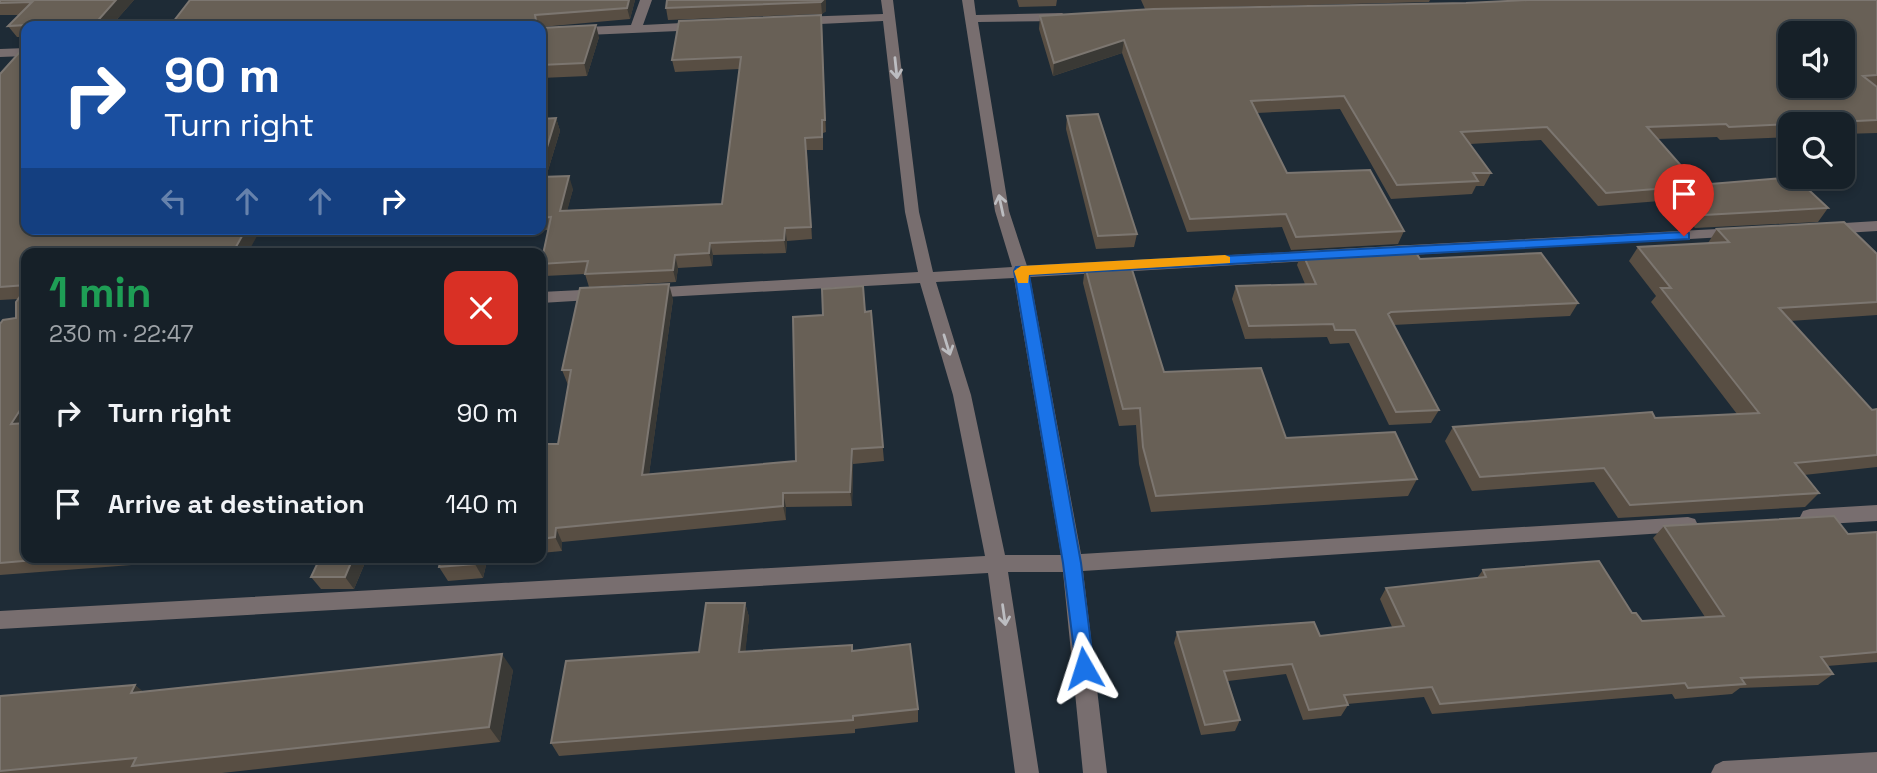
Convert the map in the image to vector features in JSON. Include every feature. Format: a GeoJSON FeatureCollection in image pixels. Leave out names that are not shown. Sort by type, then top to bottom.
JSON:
{"type":"FeatureCollection","features":[{"type":"Feature","properties":{"kind":"street"},"geometry":{"type":"LineString","coordinates":[[636,29],[646,0]]}},
{"type":"Feature","properties":{"kind":"street"},"geometry":{"type":"LineString","coordinates":[[887,0],[912,212],[927,279],[962,395],[997,564],[1027,773]]}},
{"type":"Feature","properties":{"kind":"street"},"geometry":{"type":"LineString","coordinates":[[968,0],[1002,211],[1021,271],[1072,563],[1095,773]]}},
{"type":"Feature","properties":{"kind":"street"},"geometry":{"type":"LineString","coordinates":[[783,22],[890,17]]}},
{"type":"Feature","properties":{"kind":"street"},"geometry":{"type":"LineString","coordinates":[[971,19],[1080,17]]}},
{"type":"Feature","properties":{"kind":"street"},"geometry":{"type":"LineString","coordinates":[[546,33],[716,25]]}},
{"type":"Feature","properties":{"kind":"street"},"geometry":{"type":"LineString","coordinates":[[0,53],[21,52]]}},
{"type":"Feature","properties":{"kind":"street"},"geometry":{"type":"LineString","coordinates":[[1808,230],[1877,226]]}},
{"type":"Feature","properties":{"kind":"street"},"geometry":{"type":"LineString","coordinates":[[1380,252],[1753,233]]}},
{"type":"Feature","properties":{"kind":"street"},"geometry":{"type":"LineString","coordinates":[[546,298],[927,279],[1021,271],[1339,254]]}},
{"type":"Feature","properties":{"kind":"street"},"geometry":{"type":"LineString","coordinates":[[1794,518],[1877,513]]}},
{"type":"Feature","properties":{"kind":"street"},"geometry":{"type":"LineString","coordinates":[[0,620],[997,564],[1072,563],[1710,523]]}},
{"type":"Feature","properties":{"kind":"street"},"geometry":{"type":"LineString","coordinates":[[1723,773],[1877,763]]}},
{"type":"Feature","properties":{"kind":"building"},"geometry":{"type":"Polygon","coordinates":[[[0,0],[116,0],[97,21],[21,21],[21,25],[8,26],[32,2],[0,3],[0,0]]]}},
{"type":"Feature","properties":{"kind":"building"},"geometry":{"type":"Polygon","coordinates":[[[190,0],[629,0],[627,8],[535,15],[536,21],[174,21],[190,0]]]}},
{"type":"Feature","properties":{"kind":"building"},"geometry":{"type":"Polygon","coordinates":[[[667,0],[823,0],[666,8],[667,0]]]}},
{"type":"Feature","properties":{"kind":"building"},"geometry":{"type":"Polygon","coordinates":[[[1528,0],[1877,0],[1877,75],[1863,76],[1877,87],[1877,120],[1855,121],[1855,112],[1778,112],[1778,125],[1647,127],[1698,185],[1778,178],[1778,189],[1808,189],[1828,208],[1704,215],[1680,187],[1606,193],[1547,127],[1461,132],[1491,173],[1473,173],[1478,181],[1397,185],[1344,96],[1251,101],[1287,173],[1370,170],[1404,231],[1296,237],[1286,214],[1190,219],[1124,40],[1054,63],[1040,16],[1153,9],[1528,0]]]}},
{"type":"Feature","properties":{"kind":"building"},"geometry":{"type":"Polygon","coordinates":[[[821,15],[825,120],[822,120],[822,137],[805,138],[811,227],[785,228],[784,240],[710,243],[709,253],[675,255],[673,270],[585,274],[588,261],[546,264],[544,248],[551,217],[546,218],[546,177],[569,176],[560,211],[722,204],[741,57],[672,60],[679,21],[821,15]]]}},
{"type":"Feature","properties":{"kind":"building"},"geometry":{"type":"Polygon","coordinates":[[[596,25],[584,63],[546,65],[546,28],[596,25]]]}},
{"type":"Feature","properties":{"kind":"building"},"geometry":{"type":"Polygon","coordinates":[[[21,51],[21,235],[243,235],[235,248],[21,248],[21,285],[0,287],[0,74],[21,51]]]}},
{"type":"Feature","properties":{"kind":"building"},"geometry":{"type":"Polygon","coordinates":[[[1098,114],[1137,234],[1098,236],[1067,116],[1098,114]]]}},
{"type":"Feature","properties":{"kind":"building"},"geometry":{"type":"Polygon","coordinates":[[[556,118],[546,151],[546,119],[556,118]]]}},
{"type":"Feature","properties":{"kind":"building"},"geometry":{"type":"Polygon","coordinates":[[[1844,222],[1877,254],[1877,302],[1779,308],[1872,410],[1877,409],[1877,455],[1795,463],[1819,493],[1630,505],[1604,468],[1480,477],[1453,427],[1652,412],[1655,418],[1759,413],[1661,288],[1671,288],[1638,247],[1729,242],[1717,229],[1844,222]]]}},
{"type":"Feature","properties":{"kind":"building"},"geometry":{"type":"Polygon","coordinates":[[[1412,246],[1420,259],[1541,253],[1578,303],[1388,314],[1439,410],[1396,412],[1355,330],[1335,330],[1333,324],[1249,326],[1236,286],[1316,284],[1302,252],[1412,246]]]}},
{"type":"Feature","properties":{"kind":"building"},"geometry":{"type":"Polygon","coordinates":[[[1130,263],[1164,372],[1261,368],[1286,438],[1395,432],[1417,479],[1156,496],[1143,447],[1140,408],[1123,409],[1085,266],[1130,263]]]}},
{"type":"Feature","properties":{"kind":"building"},"geometry":{"type":"Polygon","coordinates":[[[669,284],[642,475],[796,461],[793,317],[823,315],[822,289],[863,286],[865,312],[871,311],[883,447],[852,449],[850,492],[783,493],[783,506],[556,528],[555,537],[546,538],[546,444],[558,444],[571,370],[562,370],[580,288],[669,284]]]}},
{"type":"Feature","properties":{"kind":"building"},"geometry":{"type":"Polygon","coordinates":[[[21,295],[21,409],[11,424],[21,423],[21,561],[0,563],[0,324],[3,320],[16,318],[16,302],[21,295]]]}},
{"type":"Feature","properties":{"kind":"building"},"geometry":{"type":"Polygon","coordinates":[[[1834,516],[1848,534],[1877,532],[1877,652],[1821,657],[1833,674],[1741,678],[1745,684],[1688,688],[1685,683],[1440,704],[1432,687],[1344,695],[1348,705],[1309,710],[1292,664],[1224,671],[1240,720],[1205,725],[1177,632],[1314,622],[1320,636],[1404,626],[1386,588],[1486,577],[1483,570],[1599,561],[1632,613],[1636,613],[1642,621],[1724,616],[1664,526],[1834,516]]]}},
{"type":"Feature","properties":{"kind":"building"},"geometry":{"type":"Polygon","coordinates":[[[318,563],[351,563],[345,577],[311,577],[318,563]]]}},
{"type":"Feature","properties":{"kind":"building"},"geometry":{"type":"Polygon","coordinates":[[[440,563],[475,563],[475,564],[439,567],[440,563]]]}},
{"type":"Feature","properties":{"kind":"building"},"geometry":{"type":"Polygon","coordinates":[[[706,603],[745,603],[739,652],[852,645],[852,651],[910,644],[918,709],[853,716],[853,720],[551,743],[566,661],[699,652],[706,603]]]}},
{"type":"Feature","properties":{"kind":"building"},"geometry":{"type":"Polygon","coordinates":[[[502,654],[489,727],[132,766],[136,758],[0,771],[0,696],[135,685],[131,693],[502,654]]]}},
{"type":"Feature","properties":{"kind":"slow traffic"},"geometry":{"type":"LineString","coordinates":[[1023,280],[1021,271],[1225,260]]}},
{"type":"Feature","properties":{"kind":"route"},"geometry":{"type":"LineString","coordinates":[[1084,668],[1072,563],[1056,462],[1021,271],[1684,236]]}}]}
